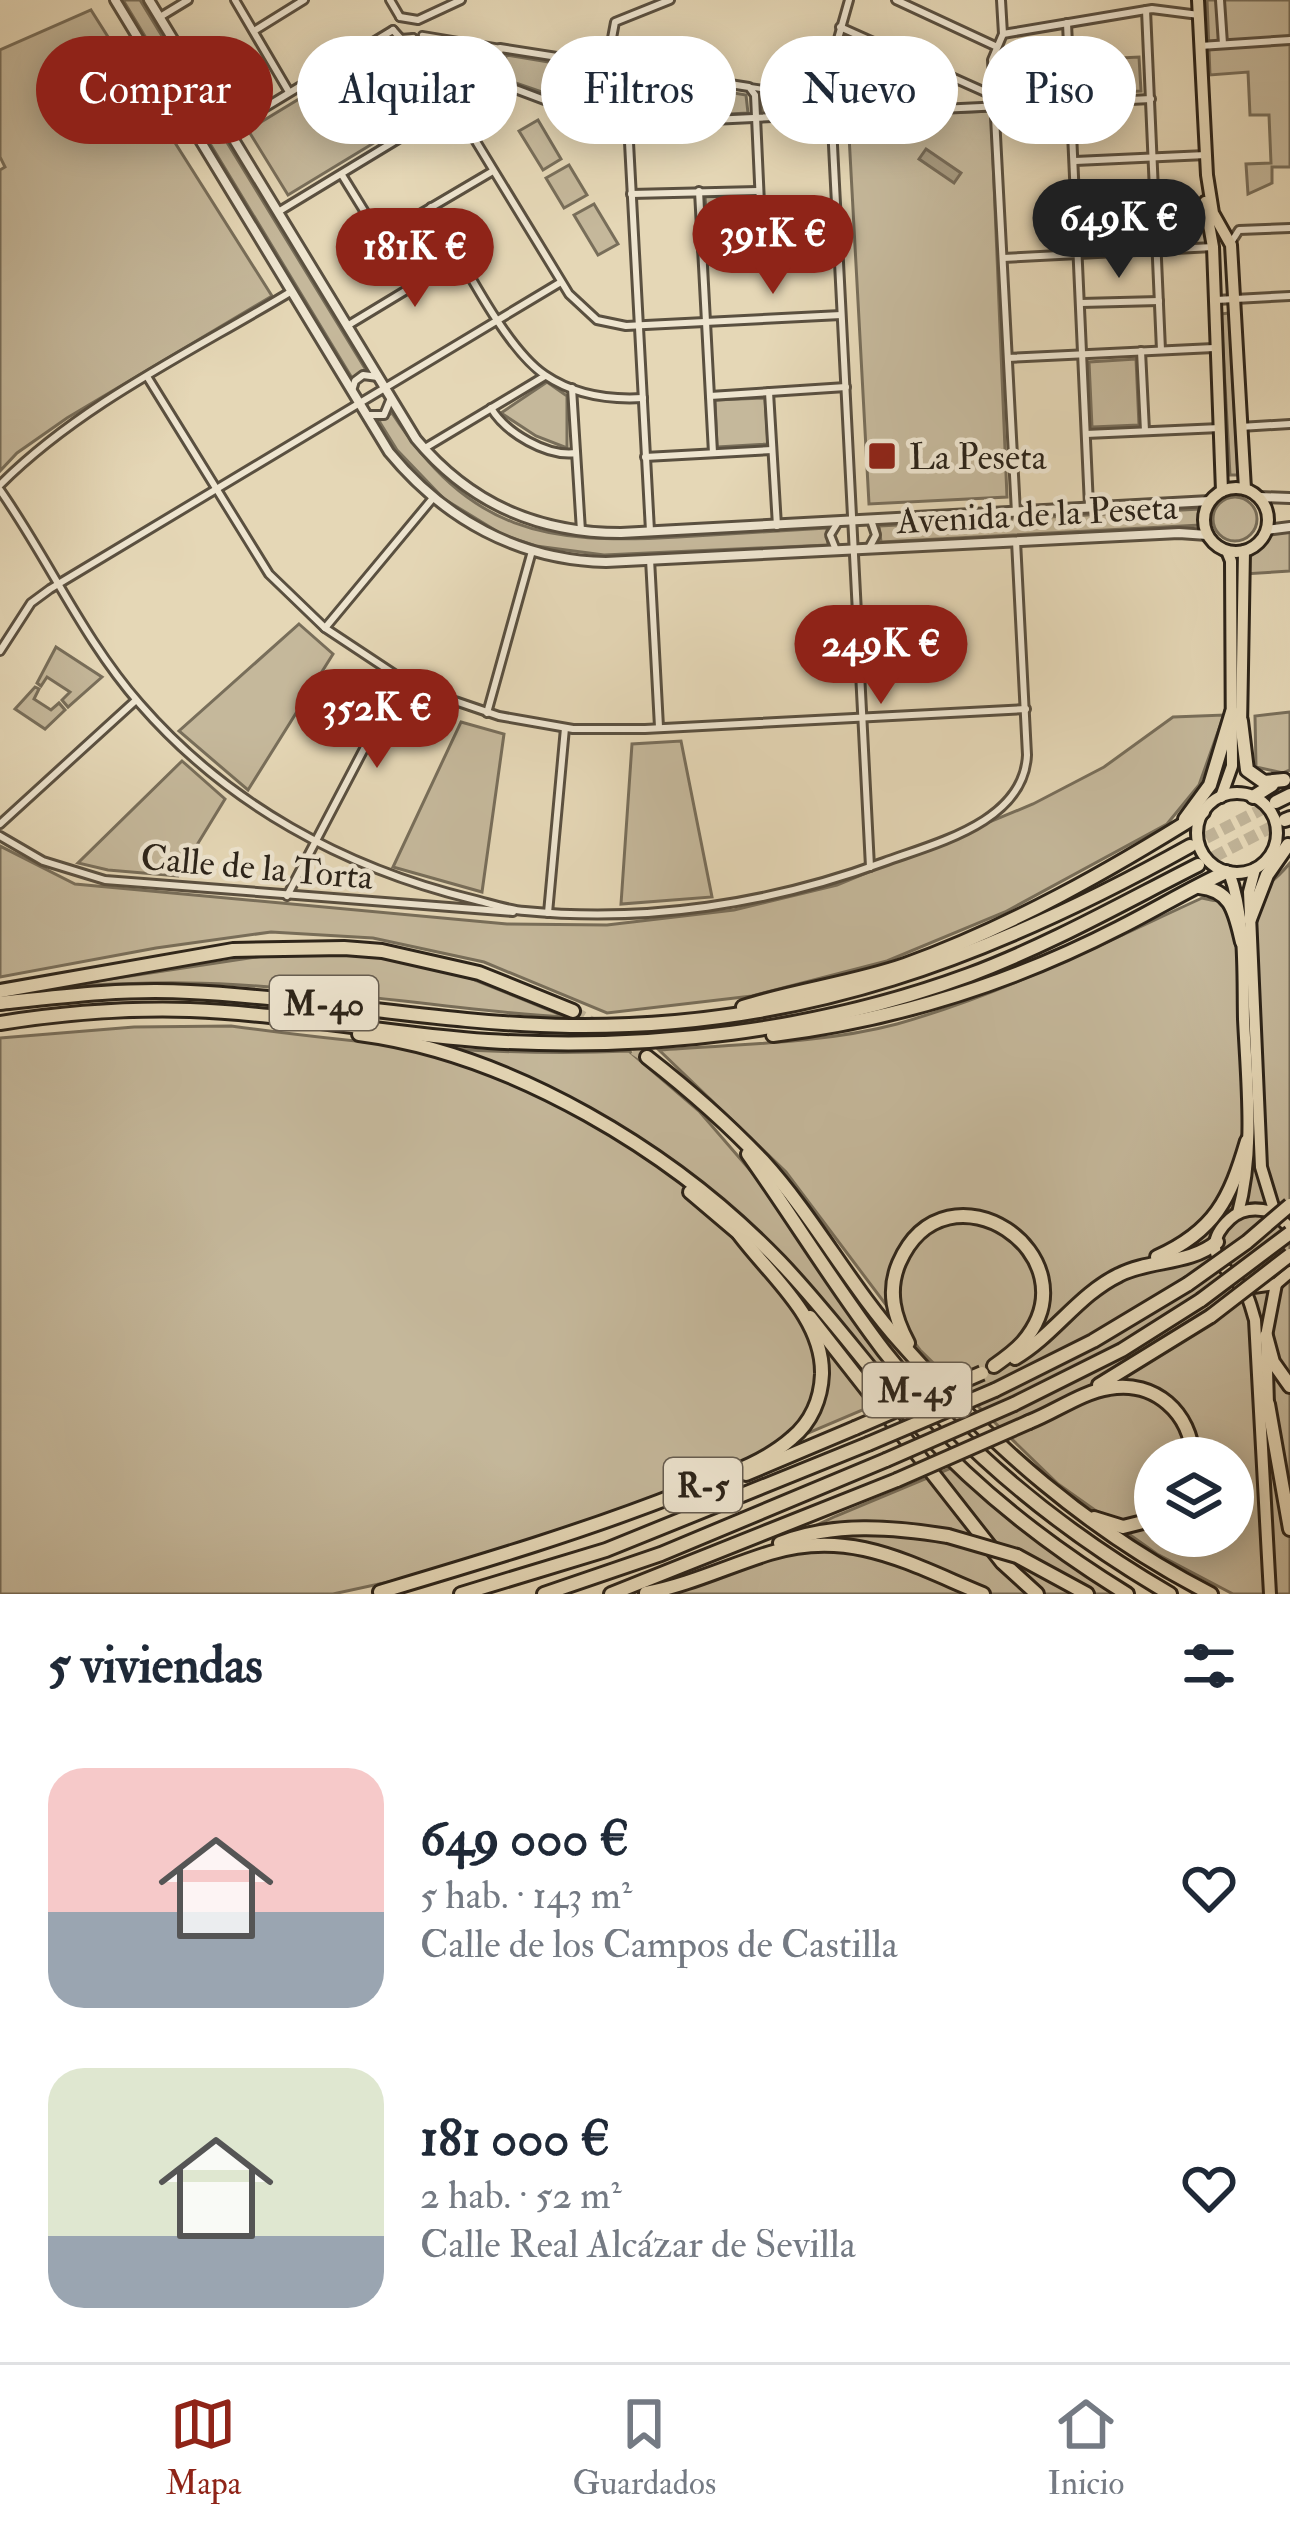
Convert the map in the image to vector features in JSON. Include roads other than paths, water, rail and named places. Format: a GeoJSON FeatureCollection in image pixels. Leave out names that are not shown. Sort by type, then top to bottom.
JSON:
{"type":"FeatureCollection","features":[{"type":"Feature","properties":{"kind":"highway"},"geometry":{"type":"LineString","coordinates":[[1237,717],[1247,770],[1264,782],[1287,778]]}},
{"type":"Feature","properties":{"kind":"highway"},"geometry":{"type":"LineString","coordinates":[[1174,830],[1210,785],[1237,717]]}},
{"type":"Feature","properties":{"kind":"highway"},"geometry":{"type":"LineString","coordinates":[[1251,796],[1287,778]]}},
{"type":"Feature","properties":{"kind":"highway"},"geometry":{"type":"LineString","coordinates":[[1276,802],[1290,795]]}},
{"type":"Feature","properties":{"kind":"highway"},"geometry":{"type":"LineString","coordinates":[[713,1016],[904,965],[1012,919],[1156,844],[1203,812]]}},
{"type":"Feature","properties":{"kind":"highway"},"geometry":{"type":"LineString","coordinates":[[1271,854],[1289,844]]}},
{"type":"Feature","properties":{"kind":"highway"},"geometry":{"type":"LineString","coordinates":[[1250,920],[1267,875],[1289,844]]}},
{"type":"Feature","properties":{"kind":"highway","name":"M-40"},"geometry":{"type":"LineString","coordinates":[[0,1003],[91,993],[186,991],[487,1022],[573,1026],[799,1006],[907,977],[1015,936],[1190,846]]}},
{"type":"Feature","properties":{"kind":"highway","name":"M-40"},"geometry":{"type":"LineString","coordinates":[[0,1023],[123,1011],[240,1014],[485,1041],[634,1042],[757,1030],[914,993],[1022,953],[1198,865]]}},
{"type":"Feature","properties":{"kind":"highway"},"geometry":{"type":"LineString","coordinates":[[634,1042],[664,1045],[767,1036],[914,1009],[1030,969],[1227,872]]}},
{"type":"Feature","properties":{"kind":"highway"},"geometry":{"type":"LineString","coordinates":[[1192,888],[1219,890],[1228,898],[1242,942]]}},
{"type":"Feature","properties":{"kind":"highway"},"geometry":{"type":"LineString","coordinates":[[0,992],[233,950],[344,948],[382,951],[479,973],[573,1011]]}},
{"type":"Feature","properties":{"kind":"highway","name":"M-45"},"geometry":{"type":"LineString","coordinates":[[240,1014],[266,1022],[368,1035],[459,1059],[528,1085],[601,1124],[721,1204],[780,1262],[947,1453],[1003,1507],[1127,1594]]}},
{"type":"Feature","properties":{"kind":"highway","name":"M-45"},"geometry":{"type":"LineString","coordinates":[[647,1058],[764,1162],[899,1342],[962,1410],[1052,1492],[1131,1551],[1210,1594]]}},
{"type":"Feature","properties":{"kind":"highway"},"geometry":{"type":"LineString","coordinates":[[601,1124],[740,1234],[779,1275],[1002,1562],[1037,1594]]}},
{"type":"Feature","properties":{"kind":"highway","name":"M-45"},"geometry":{"type":"LineString","coordinates":[[726,1125],[884,1350],[938,1413],[1010,1484],[1073,1534],[1169,1594]]}},
{"type":"Feature","properties":{"kind":"highway"},"geometry":{"type":"LineString","coordinates":[[375,1593],[578,1540],[855,1428],[1036,1346],[1097,1289],[1202,1232],[1230,1192],[1247,1141]]}},
{"type":"Feature","properties":{"kind":"highway","name":"R-5"},"geometry":{"type":"LineString","coordinates":[[461,1594],[606,1550],[994,1390],[1093,1341],[1189,1284],[1290,1205]]}},
{"type":"Feature","properties":{"kind":"highway"},"geometry":{"type":"LineString","coordinates":[[918,1360],[895,1314],[891,1292],[895,1271],[916,1235],[938,1220],[961,1216],[998,1223],[1022,1239],[1042,1283],[1036,1322],[1022,1344],[988,1370]]}},
{"type":"Feature","properties":{"kind":"highway","name":"R-5"},"geometry":{"type":"LineString","coordinates":[[544,1594],[661,1554],[1014,1404],[1122,1350],[1202,1300],[1290,1231]]}},
{"type":"Feature","properties":{"kind":"highway","name":"R-5"},"geometry":{"type":"LineString","coordinates":[[375,1593],[489,1562],[623,1516],[747,1466],[796,1436],[819,1396],[818,1347],[792,1298],[740,1234]]}},
{"type":"Feature","properties":{"kind":"highway"},"geometry":{"type":"LineString","coordinates":[[1122,1273],[1196,1256],[1217,1242]]}},
{"type":"Feature","properties":{"kind":"highway"},"geometry":{"type":"LineString","coordinates":[[1029,1422],[1107,1381],[1211,1316],[1290,1255]]}},
{"type":"Feature","properties":{"kind":"highway"},"geometry":{"type":"LineString","coordinates":[[1266,1336],[1273,1362],[1290,1386]]}},
{"type":"Feature","properties":{"kind":"highway"},"geometry":{"type":"LineString","coordinates":[[611,1594],[896,1480],[1096,1391],[1150,1391],[1170,1404],[1189,1437]]}},
{"type":"Feature","properties":{"kind":"highway"},"geometry":{"type":"LineString","coordinates":[[1268,1404],[1290,1529]]}},
{"type":"Feature","properties":{"kind":"highway"},"geometry":{"type":"LineString","coordinates":[[1052,1492],[1112,1525],[1134,1526]]}},
{"type":"Feature","properties":{"kind":"highway"},"geometry":{"type":"LineString","coordinates":[[645,1594],[792,1538],[868,1528],[948,1536],[1017,1556],[1088,1594]]}},
{"type":"Feature","properties":{"kind":"highway"},"geometry":{"type":"LineString","coordinates":[[645,1594],[769,1553],[818,1543],[870,1549],[983,1594]]}},
{"type":"Feature","properties":{"kind":"main road"},"geometry":{"type":"LineString","coordinates":[[1198,0],[1222,490]]}},
{"type":"Feature","properties":{"kind":"main road"},"geometry":{"type":"LineString","coordinates":[[1207,175],[1213,213],[1231,245],[1245,489]]}},
{"type":"Feature","properties":{"kind":"main road"},"geometry":{"type":"LineString","coordinates":[[1227,551],[1254,546],[1266,530],[1267,512],[1258,497],[1245,489],[1222,490],[1210,501],[1203,518],[1207,535],[1227,551],[1231,561],[1242,775],[1251,796],[1272,813],[1277,827],[1271,854],[1255,869],[1249,892],[1258,1143],[1264,1184],[1275,1214],[1290,1231]]}},
{"type":"Feature","properties":{"kind":"main road"},"geometry":{"type":"LineString","coordinates":[[1238,1214],[1247,1141],[1239,903],[1227,872],[1202,853],[1197,836],[1203,812],[1221,797],[1232,766],[1244,551]]}},
{"type":"Feature","properties":{"kind":"main road"},"geometry":{"type":"LineString","coordinates":[[1221,797],[1251,796]]}},
{"type":"Feature","properties":{"kind":"main road"},"geometry":{"type":"LineString","coordinates":[[1227,872],[1255,869]]}},
{"type":"Feature","properties":{"kind":"main road"},"geometry":{"type":"LineString","coordinates":[[1272,1594],[1257,1338],[1243,1287],[1222,1270],[1217,1242],[1224,1225],[1238,1214],[1260,1209],[1275,1214]]}},
{"type":"Feature","properties":{"kind":"main road"},"geometry":{"type":"LineString","coordinates":[[1243,1287],[1276,1284],[1290,1272]]}},
{"type":"Feature","properties":{"kind":"main road"},"geometry":{"type":"LineString","coordinates":[[1272,1594],[1266,1336],[1276,1284]]}},
{"type":"Feature","properties":{"kind":"street","name":"Avenida de la Peseta"},"geometry":{"type":"LineString","coordinates":[[115,0],[389,452],[434,499],[485,533],[532,551],[579,561],[1207,535]]}},
{"type":"Feature","properties":{"kind":"street","name":"Avenida de la Peseta"},"geometry":{"type":"LineString","coordinates":[[148,0],[171,36]]}},
{"type":"Feature","properties":{"kind":"street"},"geometry":{"type":"LineString","coordinates":[[160,18],[188,0]]}},
{"type":"Feature","properties":{"kind":"street"},"geometry":{"type":"LineString","coordinates":[[235,0],[290,92]]}},
{"type":"Feature","properties":{"kind":"street"},"geometry":{"type":"LineString","coordinates":[[254,31],[304,0]]}},
{"type":"Feature","properties":{"kind":"street"},"geometry":{"type":"LineString","coordinates":[[390,0],[400,17],[416,20],[454,2]]}},
{"type":"Feature","properties":{"kind":"street"},"geometry":{"type":"LineString","coordinates":[[613,36],[615,22],[670,0]]}},
{"type":"Feature","properties":{"kind":"street"},"geometry":{"type":"LineString","coordinates":[[839,36],[849,0]]}},
{"type":"Feature","properties":{"kind":"street"},"geometry":{"type":"LineString","coordinates":[[896,0],[982,40]]}},
{"type":"Feature","properties":{"kind":"street"},"geometry":{"type":"LineString","coordinates":[[1001,0],[1004,34],[1146,10],[1199,15]]}},
{"type":"Feature","properties":{"kind":"street"},"geometry":{"type":"LineString","coordinates":[[1220,0],[1223,44]]}},
{"type":"Feature","properties":{"kind":"street"},"geometry":{"type":"LineString","coordinates":[[1146,10],[1161,350]]}},
{"type":"Feature","properties":{"kind":"street"},"geometry":{"type":"LineString","coordinates":[[273,102],[394,30],[400,17]]}},
{"type":"Feature","properties":{"kind":"street"},"geometry":{"type":"LineString","coordinates":[[415,36],[416,20]]}},
{"type":"Feature","properties":{"kind":"street"},"geometry":{"type":"LineString","coordinates":[[1067,23],[1068,36]]}},
{"type":"Feature","properties":{"kind":"street"},"geometry":{"type":"LineString","coordinates":[[840,27],[982,91]]}},
{"type":"Feature","properties":{"kind":"street"},"geometry":{"type":"LineString","coordinates":[[394,30],[398,36]]}},
{"type":"Feature","properties":{"kind":"street"},"geometry":{"type":"LineString","coordinates":[[422,34],[433,36]]}},
{"type":"Feature","properties":{"kind":"street"},"geometry":{"type":"LineString","coordinates":[[1200,46],[1290,40]]}},
{"type":"Feature","properties":{"kind":"street"},"geometry":{"type":"LineString","coordinates":[[736,85],[760,89]]}},
{"type":"Feature","properties":{"kind":"street"},"geometry":{"type":"LineString","coordinates":[[749,87],[755,95],[762,247]]}},
{"type":"Feature","properties":{"kind":"street"},"geometry":{"type":"LineString","coordinates":[[1136,100],[1151,99]]}},
{"type":"Feature","properties":{"kind":"street"},"geometry":{"type":"LineString","coordinates":[[736,120],[760,119]]}},
{"type":"Feature","properties":{"kind":"street","name":"Avenida de la Peseta"},"geometry":{"type":"LineString","coordinates":[[236,144],[424,448],[485,501],[538,524],[580,531],[650,531],[1210,501]]}},
{"type":"Feature","properties":{"kind":"street"},"geometry":{"type":"LineString","coordinates":[[278,212],[392,144]]}},
{"type":"Feature","properties":{"kind":"street"},"geometry":{"type":"LineString","coordinates":[[477,144],[561,282],[580,308],[597,320],[638,325],[841,315]]}},
{"type":"Feature","properties":{"kind":"street"},"geometry":{"type":"LineString","coordinates":[[629,144],[650,531]]}},
{"type":"Feature","properties":{"kind":"street"},"geometry":{"type":"LineString","coordinates":[[833,144],[870,867]]}},
{"type":"Feature","properties":{"kind":"street"},"geometry":{"type":"LineString","coordinates":[[997,144],[1016,513]]}},
{"type":"Feature","properties":{"kind":"street"},"geometry":{"type":"LineString","coordinates":[[1074,144],[1090,510]]}},
{"type":"Feature","properties":{"kind":"street"},"geometry":{"type":"LineString","coordinates":[[1075,160],[1206,155]]}},
{"type":"Feature","properties":{"kind":"street"},"geometry":{"type":"LineString","coordinates":[[381,237],[494,171]]}},
{"type":"Feature","properties":{"kind":"street"},"geometry":{"type":"LineString","coordinates":[[342,175],[411,287]]}},
{"type":"Feature","properties":{"kind":"street"},"geometry":{"type":"LineString","coordinates":[[699,191],[712,453]]}},
{"type":"Feature","properties":{"kind":"street"},"geometry":{"type":"LineString","coordinates":[[631,194],[758,191]]}},
{"type":"Feature","properties":{"kind":"street"},"geometry":{"type":"LineString","coordinates":[[431,207],[498,319],[544,376],[604,397],[643,398]]}},
{"type":"Feature","properties":{"kind":"street"},"geometry":{"type":"LineString","coordinates":[[1112,212],[1114,249]]}},
{"type":"Feature","properties":{"kind":"street"},"geometry":{"type":"LineString","coordinates":[[1231,245],[1240,230],[1290,227]]}},
{"type":"Feature","properties":{"kind":"street"},"geometry":{"type":"LineString","coordinates":[[702,250],[838,243]]}},
{"type":"Feature","properties":{"kind":"street"},"geometry":{"type":"LineString","coordinates":[[1003,258],[1213,247]]}},
{"type":"Feature","properties":{"kind":"street"},"geometry":{"type":"LineString","coordinates":[[347,326],[461,257]]}},
{"type":"Feature","properties":{"kind":"street"},"geometry":{"type":"LineString","coordinates":[[0,651],[32,603],[58,585],[561,282]]}},
{"type":"Feature","properties":{"kind":"street"},"geometry":{"type":"LineString","coordinates":[[292,291],[70,426],[27,458],[0,488],[136,700],[227,786],[316,843],[425,889],[548,913],[642,913],[722,905],[789,892],[870,867],[946,837],[1009,802],[1027,769],[1016,541]]}},
{"type":"Feature","properties":{"kind":"street"},"geometry":{"type":"LineString","coordinates":[[1214,300],[1290,296]]}},
{"type":"Feature","properties":{"kind":"street"},"geometry":{"type":"LineString","coordinates":[[1082,303],[1159,301]]}},
{"type":"Feature","properties":{"kind":"street"},"geometry":{"type":"LineString","coordinates":[[1008,358],[1217,347]]}},
{"type":"Feature","properties":{"kind":"street"},"geometry":{"type":"LineString","coordinates":[[1141,351],[1144,431]]}},
{"type":"Feature","properties":{"kind":"street"},"geometry":{"type":"LineString","coordinates":[[352,391],[363,375],[378,377]]}},
{"type":"Feature","properties":{"kind":"street"},"geometry":{"type":"LineString","coordinates":[[424,448],[544,376]]}},
{"type":"Feature","properties":{"kind":"street"},"geometry":{"type":"LineString","coordinates":[[148,378],[269,574],[325,628],[400,680],[487,713],[565,728],[1026,709]]}},
{"type":"Feature","properties":{"kind":"street"},"geometry":{"type":"LineString","coordinates":[[710,396],[846,387]]}},
{"type":"Feature","properties":{"kind":"street"},"geometry":{"type":"LineString","coordinates":[[572,388],[580,531]]}},
{"type":"Feature","properties":{"kind":"street"},"geometry":{"type":"LineString","coordinates":[[769,392],[777,526]]}},
{"type":"Feature","properties":{"kind":"street"},"geometry":{"type":"LineString","coordinates":[[367,415],[384,416],[391,398]]}},
{"type":"Feature","properties":{"kind":"street"},"geometry":{"type":"LineString","coordinates":[[491,408],[532,442],[561,453],[576,453]]}},
{"type":"Feature","properties":{"kind":"street"},"geometry":{"type":"LineString","coordinates":[[1240,427],[1290,424]]}},
{"type":"Feature","properties":{"kind":"street"},"geometry":{"type":"LineString","coordinates":[[1086,434],[1222,428]]}},
{"type":"Feature","properties":{"kind":"street"},"geometry":{"type":"LineString","coordinates":[[645,457],[772,450]]}},
{"type":"Feature","properties":{"kind":"street"},"geometry":{"type":"LineString","coordinates":[[1258,497],[1290,498]]}},
{"type":"Feature","properties":{"kind":"street"},"geometry":{"type":"LineString","coordinates":[[325,628],[434,499]]}},
{"type":"Feature","properties":{"kind":"street","name":"Avenida de la Peseta"},"geometry":{"type":"LineString","coordinates":[[869,548],[877,535],[871,520]]}},
{"type":"Feature","properties":{"kind":"street"},"geometry":{"type":"LineString","coordinates":[[836,550],[830,536],[838,522]]}},
{"type":"Feature","properties":{"kind":"street"},"geometry":{"type":"LineString","coordinates":[[1266,530],[1290,527]]}},
{"type":"Feature","properties":{"kind":"street"},"geometry":{"type":"LineString","coordinates":[[487,713],[532,551]]}},
{"type":"Feature","properties":{"kind":"street"},"geometry":{"type":"LineString","coordinates":[[650,559],[659,727]]}},
{"type":"Feature","properties":{"kind":"street"},"geometry":{"type":"LineString","coordinates":[[287,896],[400,680]]}},
{"type":"Feature","properties":{"kind":"street"},"geometry":{"type":"LineString","coordinates":[[0,824],[136,700]]}},
{"type":"Feature","properties":{"kind":"street"},"geometry":{"type":"LineString","coordinates":[[548,913],[565,728]]}},
{"type":"Feature","properties":{"kind":"street","name":"Calle de la Torta"},"geometry":{"type":"LineString","coordinates":[[0,836],[43,861],[105,880],[520,911]]}},
{"type":"Feature","properties":{"kind":"street"},"geometry":{"type":"LineString","coordinates":[[420,907],[430,899],[425,889]]}},
{"type":"Feature","properties":{"kind":"tunnel"},"geometry":{"type":"LineString","coordinates":[[1190,846],[1276,802]]}},
{"type":"Feature","properties":{"kind":"tunnel"},"geometry":{"type":"LineString","coordinates":[[1198,865],[1285,820]]}},
{"type":"Feature","properties":{"kind":"tunnel"},"geometry":{"type":"LineString","coordinates":[[573,1011],[647,1057]]}},
{"type":"Feature","properties":{"kind":"place","name":"La Peseta"},"geometry":{"type":"Point","coordinates":[882,456]}}]}
